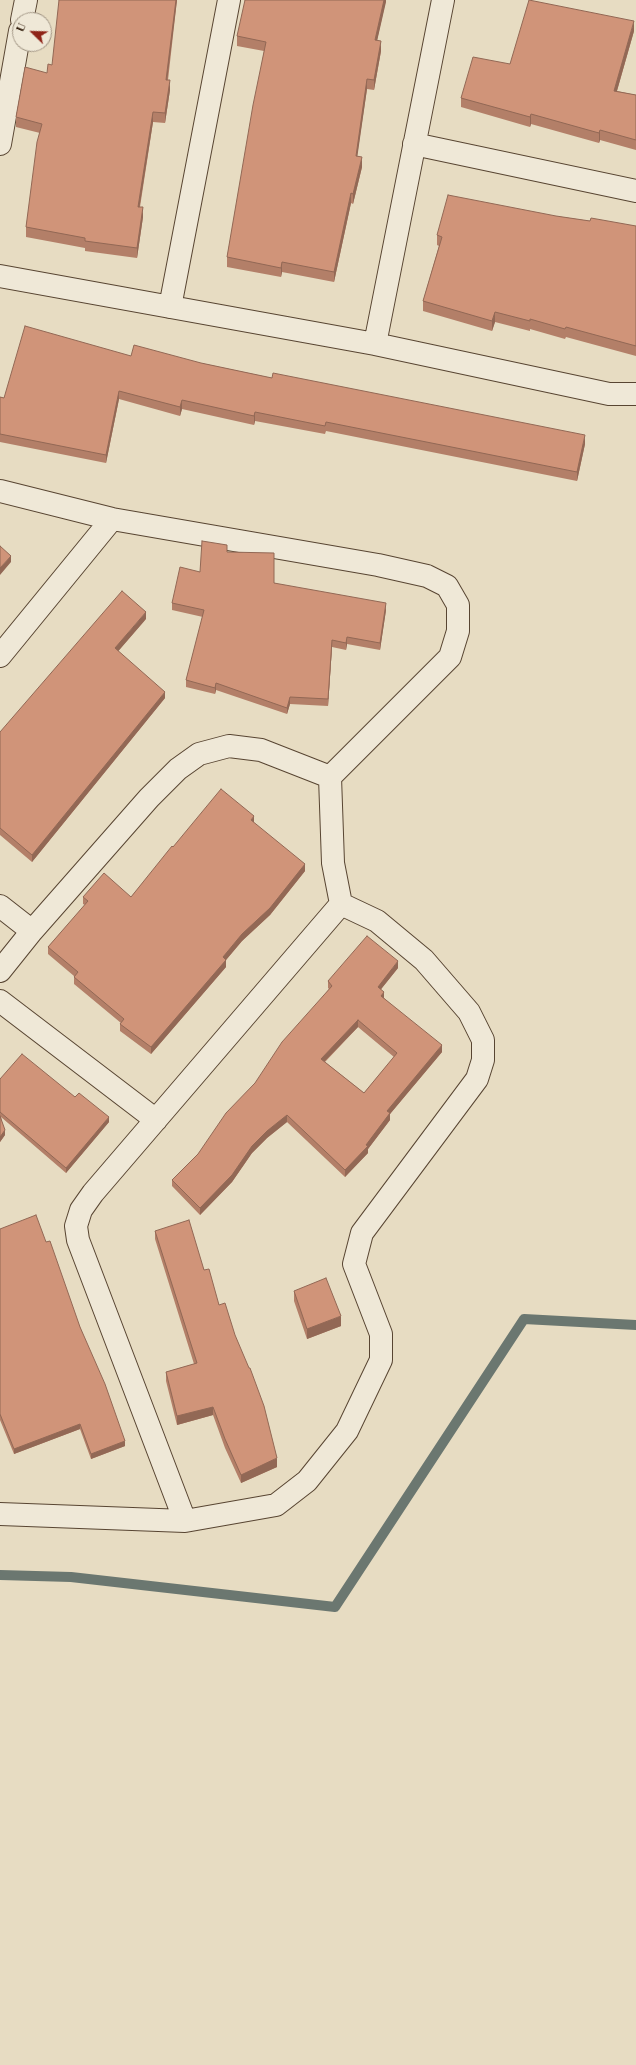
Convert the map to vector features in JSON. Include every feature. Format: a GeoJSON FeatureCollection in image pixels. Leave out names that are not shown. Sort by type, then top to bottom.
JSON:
{"type":"FeatureCollection","features":[{"type":"Feature","properties":{"kind":"street"},"geometry":{"type":"LineString","coordinates":[[24,12],[26,0]]}},
{"type":"Feature","properties":{"kind":"street"},"geometry":{"type":"LineString","coordinates":[[170,307],[230,0]]}},
{"type":"Feature","properties":{"kind":"street"},"geometry":{"type":"LineString","coordinates":[[375,344],[443,0]]}},
{"type":"Feature","properties":{"kind":"street"},"geometry":{"type":"LineString","coordinates":[[0,144],[16,52]]}},
{"type":"Feature","properties":{"kind":"street"},"geometry":{"type":"LineString","coordinates":[[414,144],[636,191]]}},
{"type":"Feature","properties":{"kind":"street"},"geometry":{"type":"LineString","coordinates":[[0,276],[375,344],[609,394],[636,394]]}},
{"type":"Feature","properties":{"kind":"street"},"geometry":{"type":"LineString","coordinates":[[0,491],[112,520],[378,565],[427,576],[447,586],[458,605],[458,631],[450,657],[330,777],[333,863],[340,904]]}},
{"type":"Feature","properties":{"kind":"street"},"geometry":{"type":"LineString","coordinates":[[0,656],[112,520]]}},
{"type":"Feature","properties":{"kind":"street"},"geometry":{"type":"LineString","coordinates":[[0,971],[32,931],[149,798],[178,769],[199,754],[229,746],[261,750],[330,777]]}},
{"type":"Feature","properties":{"kind":"street"},"geometry":{"type":"LineString","coordinates":[[185,1521],[78,1240],[76,1226],[81,1210],[93,1193],[340,904]]}},
{"type":"Feature","properties":{"kind":"street"},"geometry":{"type":"LineString","coordinates":[[0,1514],[185,1521],[276,1505],[307,1481],[347,1431],[381,1360],[381,1334],[354,1264],[362,1233],[477,1079],[484,1060],[482,1040],[469,1012],[424,960],[377,921],[340,904]]}},
{"type":"Feature","properties":{"kind":"street"},"geometry":{"type":"LineString","coordinates":[[0,906],[32,931]]}},
{"type":"Feature","properties":{"kind":"street"},"geometry":{"type":"LineString","coordinates":[[0,1001],[156,1120]]}},
{"type":"Feature","properties":{"kind":"building"},"geometry":{"type":"Polygon","coordinates":[[[59,0],[176,0],[166,80],[170,80],[165,113],[153,112],[138,207],[143,207],[137,248],[85,241],[85,238],[26,227],[37,142],[42,124],[16,117],[25,67],[47,73],[48,64],[52,65],[59,0]]]}},
{"type":"Feature","properties":{"kind":"building"},"geometry":{"type":"Polygon","coordinates":[[[245,0],[384,0],[375,40],[381,41],[374,80],[367,79],[356,156],[362,157],[353,194],[351,193],[334,272],[282,262],[281,268],[227,257],[253,105],[266,42],[237,36],[245,0]]]}},
{"type":"Feature","properties":{"kind":"building"},"geometry":{"type":"Polygon","coordinates":[[[529,0],[634,21],[614,91],[636,95],[636,140],[600,130],[599,133],[531,114],[530,117],[461,98],[473,57],[510,64],[529,0]]]}},
{"type":"Feature","properties":{"kind":"building"},"geometry":{"type":"Polygon","coordinates":[[[448,195],[556,216],[590,221],[591,218],[636,226],[636,346],[566,327],[565,329],[530,319],[530,321],[495,312],[492,321],[423,301],[442,237],[437,235],[448,195]]]}},
{"type":"Feature","properties":{"kind":"building"},"geometry":{"type":"Polygon","coordinates":[[[25,326],[131,356],[134,345],[201,363],[272,378],[273,373],[585,435],[577,472],[326,422],[325,426],[255,412],[254,416],[182,400],[180,407],[119,391],[106,455],[0,434],[0,397],[4,398],[25,326]]]}},
{"type":"Feature","properties":{"kind":"building"},"geometry":{"type":"Polygon","coordinates":[[[202,541],[227,545],[227,552],[274,553],[274,583],[386,603],[380,643],[347,637],[346,643],[332,640],[328,699],[290,697],[287,708],[216,683],[215,688],[186,680],[204,610],[172,603],[180,567],[200,572],[202,541]]]}},
{"type":"Feature","properties":{"kind":"building"},"geometry":{"type":"Polygon","coordinates":[[[0,546],[11,556],[0,568],[0,546]]]}},
{"type":"Feature","properties":{"kind":"building"},"geometry":{"type":"Polygon","coordinates":[[[122,591],[146,612],[115,648],[165,692],[32,855],[0,828],[0,732],[122,591]]]}},
{"type":"Feature","properties":{"kind":"building"},"geometry":{"type":"Polygon","coordinates":[[[221,789],[254,816],[251,820],[305,864],[270,908],[242,934],[223,957],[226,960],[151,1047],[120,1024],[124,1019],[74,977],[78,972],[48,947],[88,901],[83,897],[104,873],[131,897],[221,789]]]}},
{"type":"Feature","properties":{"kind":"building"},"geometry":{"type":"Polygon","coordinates":[[[367,936],[398,961],[378,987],[384,992],[381,996],[442,1045],[387,1111],[390,1113],[366,1145],[368,1146],[345,1170],[287,1115],[267,1131],[252,1146],[232,1175],[200,1208],[172,1180],[198,1154],[226,1113],[255,1083],[282,1042],[332,986],[328,981],[367,936]],[[358,1020],[321,1059],[364,1093],[397,1053],[358,1020]]]}},
{"type":"Feature","properties":{"kind":"building"},"geometry":{"type":"Polygon","coordinates":[[[22,1054],[75,1097],[79,1093],[109,1117],[66,1168],[0,1112],[0,1079],[22,1054]]]}},
{"type":"Feature","properties":{"kind":"building"},"geometry":{"type":"Polygon","coordinates":[[[0,1116],[5,1130],[0,1137],[0,1116]]]}},
{"type":"Feature","properties":{"kind":"building"},"geometry":{"type":"Polygon","coordinates":[[[36,1215],[46,1242],[50,1241],[80,1327],[105,1384],[125,1441],[91,1454],[80,1424],[14,1449],[0,1414],[0,1229],[36,1215]]]}},
{"type":"Feature","properties":{"kind":"building"},"geometry":{"type":"Polygon","coordinates":[[[189,1220],[204,1270],[209,1269],[219,1305],[225,1303],[235,1335],[250,1368],[264,1406],[277,1458],[241,1475],[213,1407],[177,1416],[166,1372],[197,1363],[155,1231],[189,1220]]]}},
{"type":"Feature","properties":{"kind":"building"},"geometry":{"type":"Polygon","coordinates":[[[326,1278],[341,1316],[307,1329],[294,1291],[326,1278]]]}},
{"type":"Feature","properties":{"kind":"waterway"},"geometry":{"type":"LineString","coordinates":[[0,1575],[71,1577],[335,1607],[524,1319],[636,1325]]}}]}
